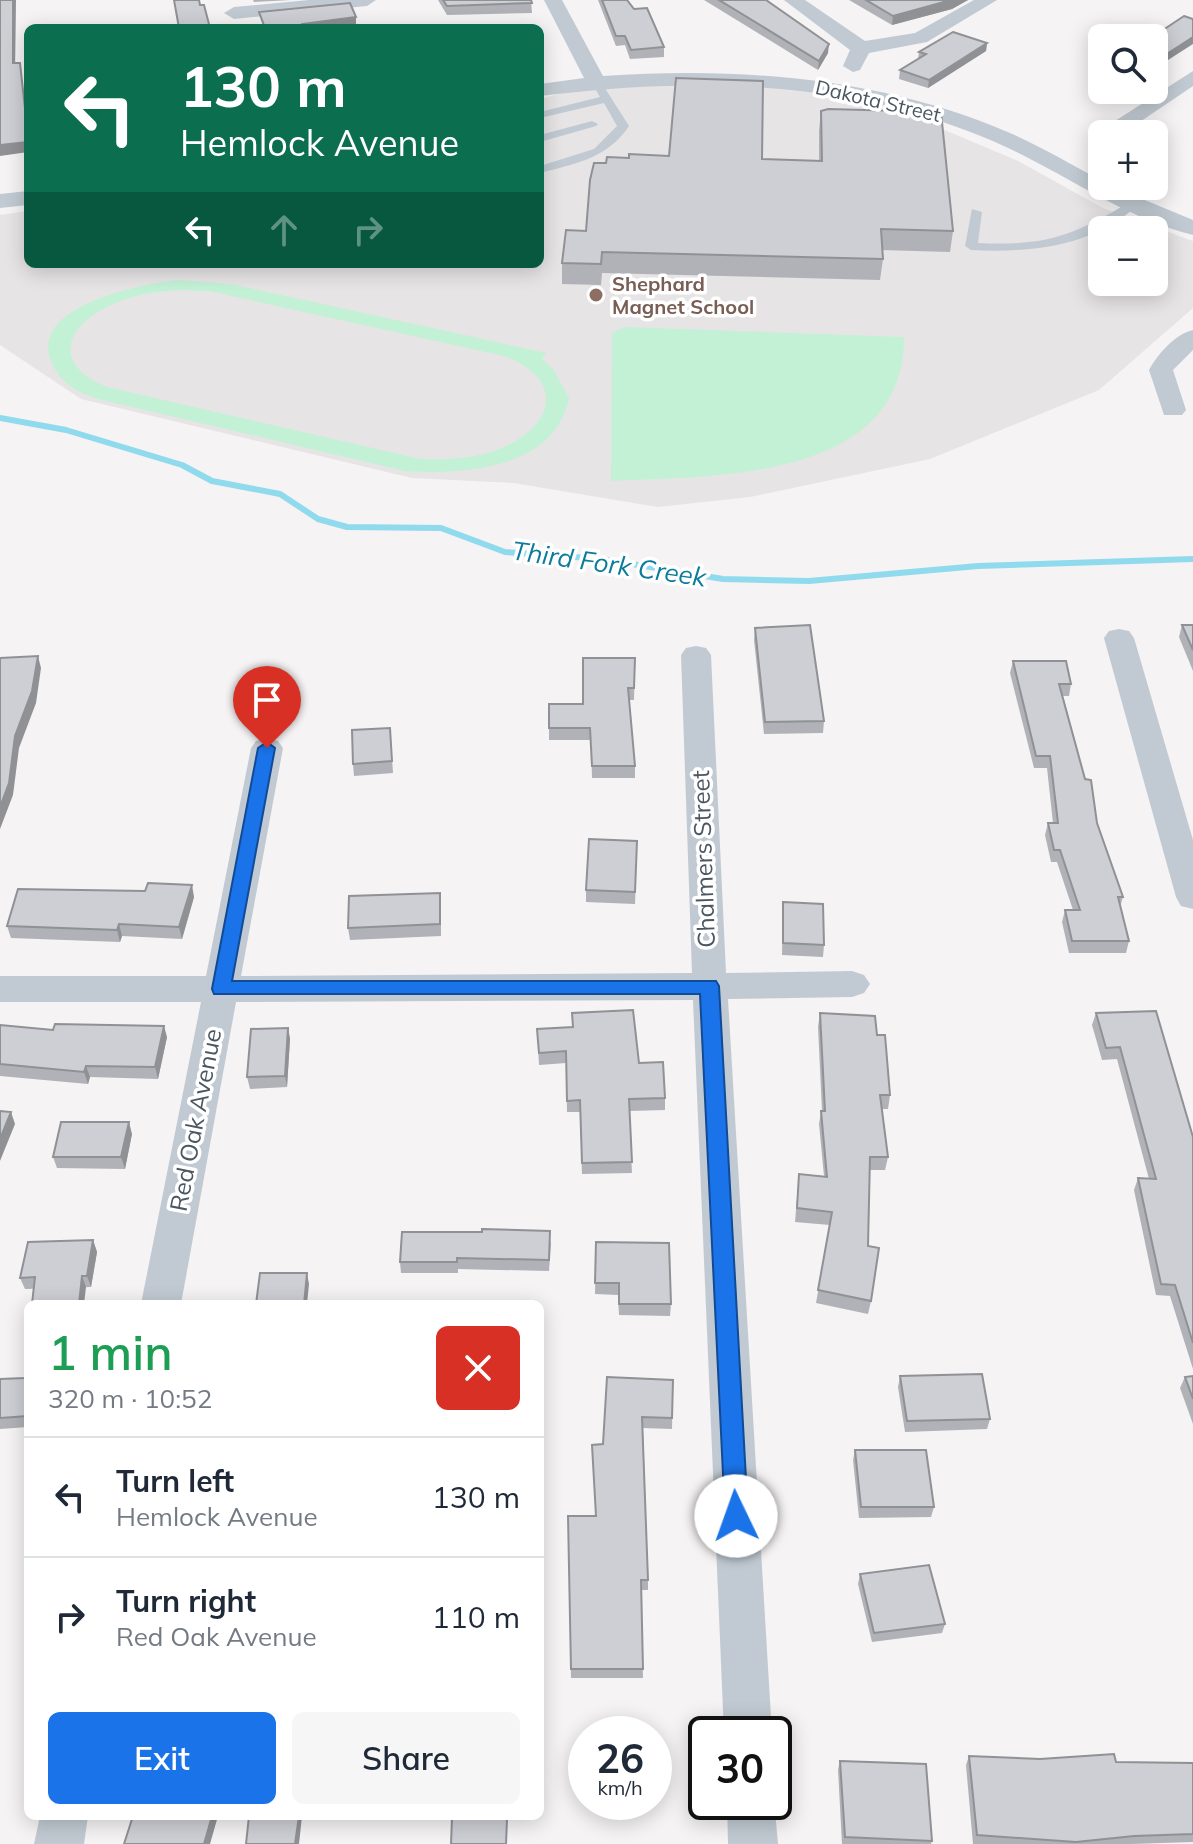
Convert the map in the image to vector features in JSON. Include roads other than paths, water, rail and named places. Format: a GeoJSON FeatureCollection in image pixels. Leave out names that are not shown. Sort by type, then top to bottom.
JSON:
{"type":"FeatureCollection","features":[{"type":"Feature","properties":{"kind":"street"},"geometry":{"type":"LineString","coordinates":[[234,14],[367,0]]}},
{"type":"Feature","properties":{"kind":"street"},"geometry":{"type":"LineString","coordinates":[[553,0],[602,91]]}},
{"type":"Feature","properties":{"kind":"street"},"geometry":{"type":"LineString","coordinates":[[793,0],[861,48],[920,38],[988,0]]}},
{"type":"Feature","properties":{"kind":"street"},"geometry":{"type":"LineString","coordinates":[[845,91],[845,83],[861,48]]}},
{"type":"Feature","properties":{"kind":"street","name":"Dakota Street"},"geometry":{"type":"LineString","coordinates":[[544,90],[602,91],[706,76],[845,91],[960,120],[1132,205],[1193,228]]}},
{"type":"Feature","properties":{"kind":"street"},"geometry":{"type":"LineString","coordinates":[[1129,120],[1193,77]]}},
{"type":"Feature","properties":{"kind":"street"},"geometry":{"type":"LineString","coordinates":[[1058,166],[1088,147]]}},
{"type":"Feature","properties":{"kind":"street"},"geometry":{"type":"LineString","coordinates":[[0,201],[24,198]]}},
{"type":"Feature","properties":{"kind":"street"},"geometry":{"type":"LineString","coordinates":[[1173,410],[1161,370],[1166,361],[1193,337]]}},
{"type":"Feature","properties":{"kind":"street"},"geometry":{"type":"LineString","coordinates":[[1119,638],[1193,897]]}},
{"type":"Feature","properties":{"kind":"street","name":"Chalmers Street"},"geometry":{"type":"LineString","coordinates":[[696,655],[709,986],[747,1716]]}},
{"type":"Feature","properties":{"kind":"street","name":"Red Oak Avenue"},"geometry":{"type":"LineString","coordinates":[[162,1300],[267,748]]}},
{"type":"Feature","properties":{"kind":"street"},"geometry":{"type":"LineString","coordinates":[[0,989],[852,984]]}},
{"type":"Feature","properties":{"kind":"street"},"geometry":{"type":"LineString","coordinates":[[59,1844],[63,1820]]}},
{"type":"Feature","properties":{"kind":"street"},"geometry":{"type":"LineString","coordinates":[[752,1820],[753,1844]]}},
{"type":"Feature","properties":{"kind":"lane"},"geometry":{"type":"LineString","coordinates":[[544,113],[602,91],[623,126],[616,139],[593,154],[544,169]]}},
{"type":"Feature","properties":{"kind":"lane"},"geometry":{"type":"LineString","coordinates":[[544,138],[592,124]]}},
{"type":"Feature","properties":{"kind":"lane"},"geometry":{"type":"LineString","coordinates":[[976,212],[971,246],[1018,249],[1048,246],[1082,235],[1132,205]]}},
{"type":"Feature","properties":{"kind":"waterway","name":"Third Fork Creek"},"geometry":{"type":"LineString","coordinates":[[0,418],[66,430],[182,465],[212,481],[280,494],[318,519],[347,527],[441,528],[505,552],[602,559],[723,579],[809,581],[978,566],[1193,559]]}},
{"type":"Feature","properties":{"kind":"place","name":"Shephard Magnet School"},"geometry":{"type":"Point","coordinates":[596,295]}}]}
